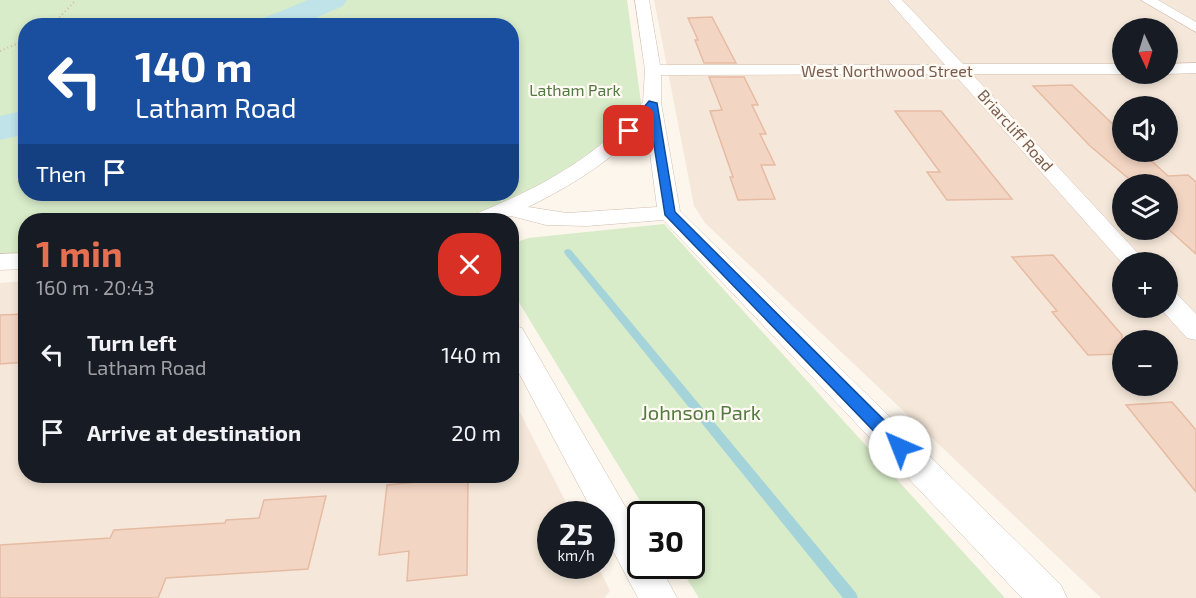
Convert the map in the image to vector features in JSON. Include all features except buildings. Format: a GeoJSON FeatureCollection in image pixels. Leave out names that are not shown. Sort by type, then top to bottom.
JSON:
{"type":"FeatureCollection","features":[{"type":"Feature","properties":{"kind":"street"},"geometry":{"type":"LineString","coordinates":[[642,0],[653,70],[652,103],[669,213],[1048,598]]}},
{"type":"Feature","properties":{"kind":"street","name":"Briarcliff Road"},"geometry":{"type":"LineString","coordinates":[[895,0],[961,69],[1125,252]]}},
{"type":"Feature","properties":{"kind":"street"},"geometry":{"type":"LineString","coordinates":[[1148,0],[1196,28]]}},
{"type":"Feature","properties":{"kind":"street","name":"West Northwood Street"},"geometry":{"type":"LineString","coordinates":[[653,70],[1112,69]]}},
{"type":"Feature","properties":{"kind":"street"},"geometry":{"type":"LineString","coordinates":[[1178,69],[1196,69]]}},
{"type":"Feature","properties":{"kind":"street"},"geometry":{"type":"LineString","coordinates":[[496,213],[556,183],[601,153],[629,131],[652,103]]}},
{"type":"Feature","properties":{"kind":"street"},"geometry":{"type":"LineString","coordinates":[[508,207],[523,214],[549,218],[585,219],[669,213]]}},
{"type":"Feature","properties":{"kind":"street"},"geometry":{"type":"LineString","coordinates":[[0,262],[18,261]]}},
{"type":"Feature","properties":{"kind":"street"},"geometry":{"type":"LineString","coordinates":[[1178,311],[1196,331]]}},
{"type":"Feature","properties":{"kind":"street"},"geometry":{"type":"LineString","coordinates":[[519,348],[658,598]]}},
{"type":"Feature","properties":{"kind":"path"},"geometry":{"type":"LineString","coordinates":[[61,18],[76,0]]}},
{"type":"Feature","properties":{"kind":"path"},"geometry":{"type":"LineString","coordinates":[[0,51],[18,43]]}},
{"type":"Feature","properties":{"kind":"shaded area"},"geometry":{"type":"Polygon","coordinates":[[[654,0],[1196,0],[1196,598],[1101,598],[705,223],[694,206],[654,0]]]}},
{"type":"Feature","properties":{"kind":"shaded area"},"geometry":{"type":"Polygon","coordinates":[[[18,282],[18,483],[519,483],[519,411],[565,501],[537,501],[537,579],[604,579],[610,591],[604,598],[0,598],[0,283],[18,282]]]}},
{"type":"Feature","properties":{"kind":"green space","name":"Latham Park"},"geometry":{"type":"Polygon","coordinates":[[[0,0],[627,0],[643,117],[629,131],[519,197],[519,18],[18,18],[18,201],[513,201],[493,213],[18,213],[18,261],[0,262],[0,0]]]}},
{"type":"Feature","properties":{"kind":"green space","name":"Johnson Park"},"geometry":{"type":"Polygon","coordinates":[[[664,224],[1005,598],[699,598],[687,579],[705,579],[705,501],[640,501],[519,302],[519,241],[528,238],[664,224]]]}},
{"type":"Feature","properties":{"kind":"waterway"},"geometry":{"type":"LineString","coordinates":[[289,18],[333,0]]}},
{"type":"Feature","properties":{"kind":"waterway"},"geometry":{"type":"LineString","coordinates":[[0,128],[18,124]]}},
{"type":"Feature","properties":{"kind":"waterway"},"geometry":{"type":"LineString","coordinates":[[568,252],[851,598]]}},
{"type":"Feature","properties":{"kind":"route"},"geometry":{"type":"LineString","coordinates":[[629,131],[643,117],[652,103],[669,213],[900,447]]}}]}
